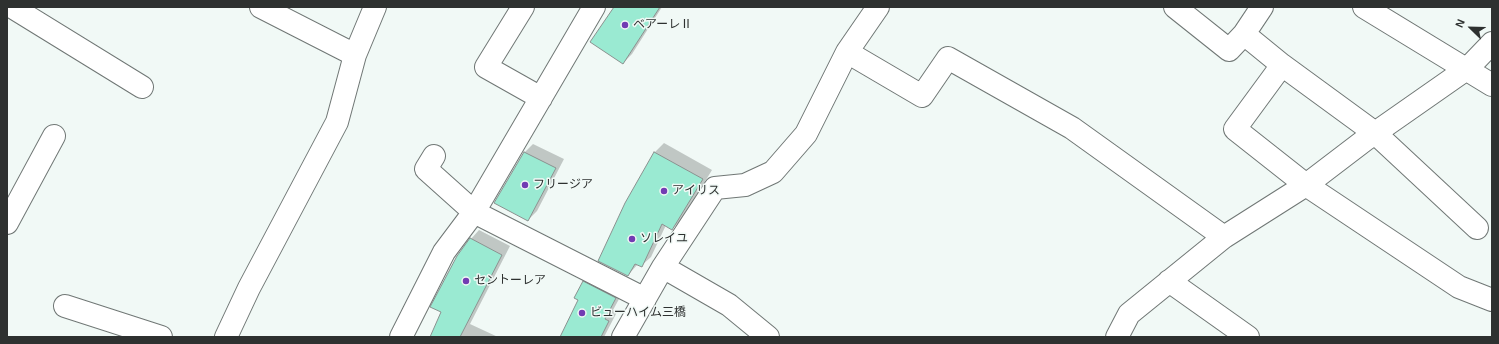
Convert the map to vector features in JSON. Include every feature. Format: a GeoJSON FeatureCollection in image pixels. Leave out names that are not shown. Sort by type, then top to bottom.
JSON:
{"type":"FeatureCollection","features":[{"type":"Feature","properties":{"kind":"street"},"geometry":{"type":"LineString","coordinates":[[12,7],[142,86]]}},
{"type":"Feature","properties":{"kind":"street"},"geometry":{"type":"LineString","coordinates":[[261,7],[355,55]]}},
{"type":"Feature","properties":{"kind":"street"},"geometry":{"type":"LineString","coordinates":[[226,337],[249,288],[337,122],[355,55],[375,7]]}},
{"type":"Feature","properties":{"kind":"street"},"geometry":{"type":"LineString","coordinates":[[523,7],[486,66],[541,98]]}},
{"type":"Feature","properties":{"kind":"street"},"geometry":{"type":"LineString","coordinates":[[623,337],[663,267],[715,188],[745,185],[773,172],[806,134],[847,52],[878,7]]}},
{"type":"Feature","properties":{"kind":"street"},"geometry":{"type":"LineString","coordinates":[[1175,7],[1230,50],[1244,34],[1262,7]]}},
{"type":"Feature","properties":{"kind":"street"},"geometry":{"type":"LineString","coordinates":[[1364,7],[1468,68],[1492,85]]}},
{"type":"Feature","properties":{"kind":"street"},"geometry":{"type":"LineString","coordinates":[[401,337],[444,252],[474,212],[541,98],[590,9]]}},
{"type":"Feature","properties":{"kind":"street"},"geometry":{"type":"LineString","coordinates":[[1244,34],[1282,65],[1375,133],[1477,228]]}},
{"type":"Feature","properties":{"kind":"street"},"geometry":{"type":"LineString","coordinates":[[1117,337],[1129,314],[1224,237],[1306,185],[1375,133],[1468,68],[1492,43]]}},
{"type":"Feature","properties":{"kind":"street"},"geometry":{"type":"LineString","coordinates":[[847,52],[922,96],[948,58],[1072,128],[1224,237]]}},
{"type":"Feature","properties":{"kind":"street"},"geometry":{"type":"LineString","coordinates":[[1282,65],[1235,129],[1306,185],[1459,286],[1492,300]]}},
{"type":"Feature","properties":{"kind":"street"},"geometry":{"type":"LineString","coordinates":[[7,224],[54,136]]}},
{"type":"Feature","properties":{"kind":"street"},"geometry":{"type":"LineString","coordinates":[[434,156],[426,169],[474,212],[645,299]]}},
{"type":"Feature","properties":{"kind":"street"},"geometry":{"type":"LineString","coordinates":[[663,267],[729,305],[768,337]]}},
{"type":"Feature","properties":{"kind":"street"},"geometry":{"type":"LineString","coordinates":[[1169,281],[1248,337]]}},
{"type":"Feature","properties":{"kind":"street"},"geometry":{"type":"LineString","coordinates":[[65,306],[161,337]]}},
{"type":"Feature","properties":{"kind":"building","name":"ベアーレⅡ"},"geometry":{"type":"Polygon","coordinates":[[[614,7],[660,7],[623,64],[590,42],[614,7]]]}},
{"type":"Feature","properties":{"kind":"building","name":"フリージア"},"geometry":{"type":"Polygon","coordinates":[[[524,152],[556,168],[528,221],[494,203],[524,152]]]}},
{"type":"Feature","properties":{"kind":"building"},"geometry":{"type":"Polygon","coordinates":[[[654,152],[703,179],[672,230],[662,224],[642,267],[635,264],[628,276],[598,261],[625,203],[654,152]]]}},
{"type":"Feature","properties":{"kind":"building","name":"セントーレア"},"geometry":{"type":"Polygon","coordinates":[[[470,238],[502,255],[460,337],[430,337],[441,312],[430,307],[457,256],[470,238]]]}},
{"type":"Feature","properties":{"kind":"building"},"geometry":{"type":"Polygon","coordinates":[[[583,281],[616,298],[605,319],[609,321],[601,337],[560,337],[578,300],[574,298],[583,281]]]}},
{"type":"Feature","properties":{"kind":"place","name":"ベアーレⅡ"},"geometry":{"type":"Point","coordinates":[625,25]}},
{"type":"Feature","properties":{"kind":"place","name":"フリージア"},"geometry":{"type":"Point","coordinates":[525,185]}},
{"type":"Feature","properties":{"kind":"place","name":"アイリス"},"geometry":{"type":"Point","coordinates":[664,191]}},
{"type":"Feature","properties":{"kind":"place","name":"ソレイユ"},"geometry":{"type":"Point","coordinates":[632,239]}},
{"type":"Feature","properties":{"kind":"place","name":"セントーレア"},"geometry":{"type":"Point","coordinates":[466,281]}},
{"type":"Feature","properties":{"kind":"place","name":"ビューハイム三橋"},"geometry":{"type":"Point","coordinates":[582,313]}}]}
